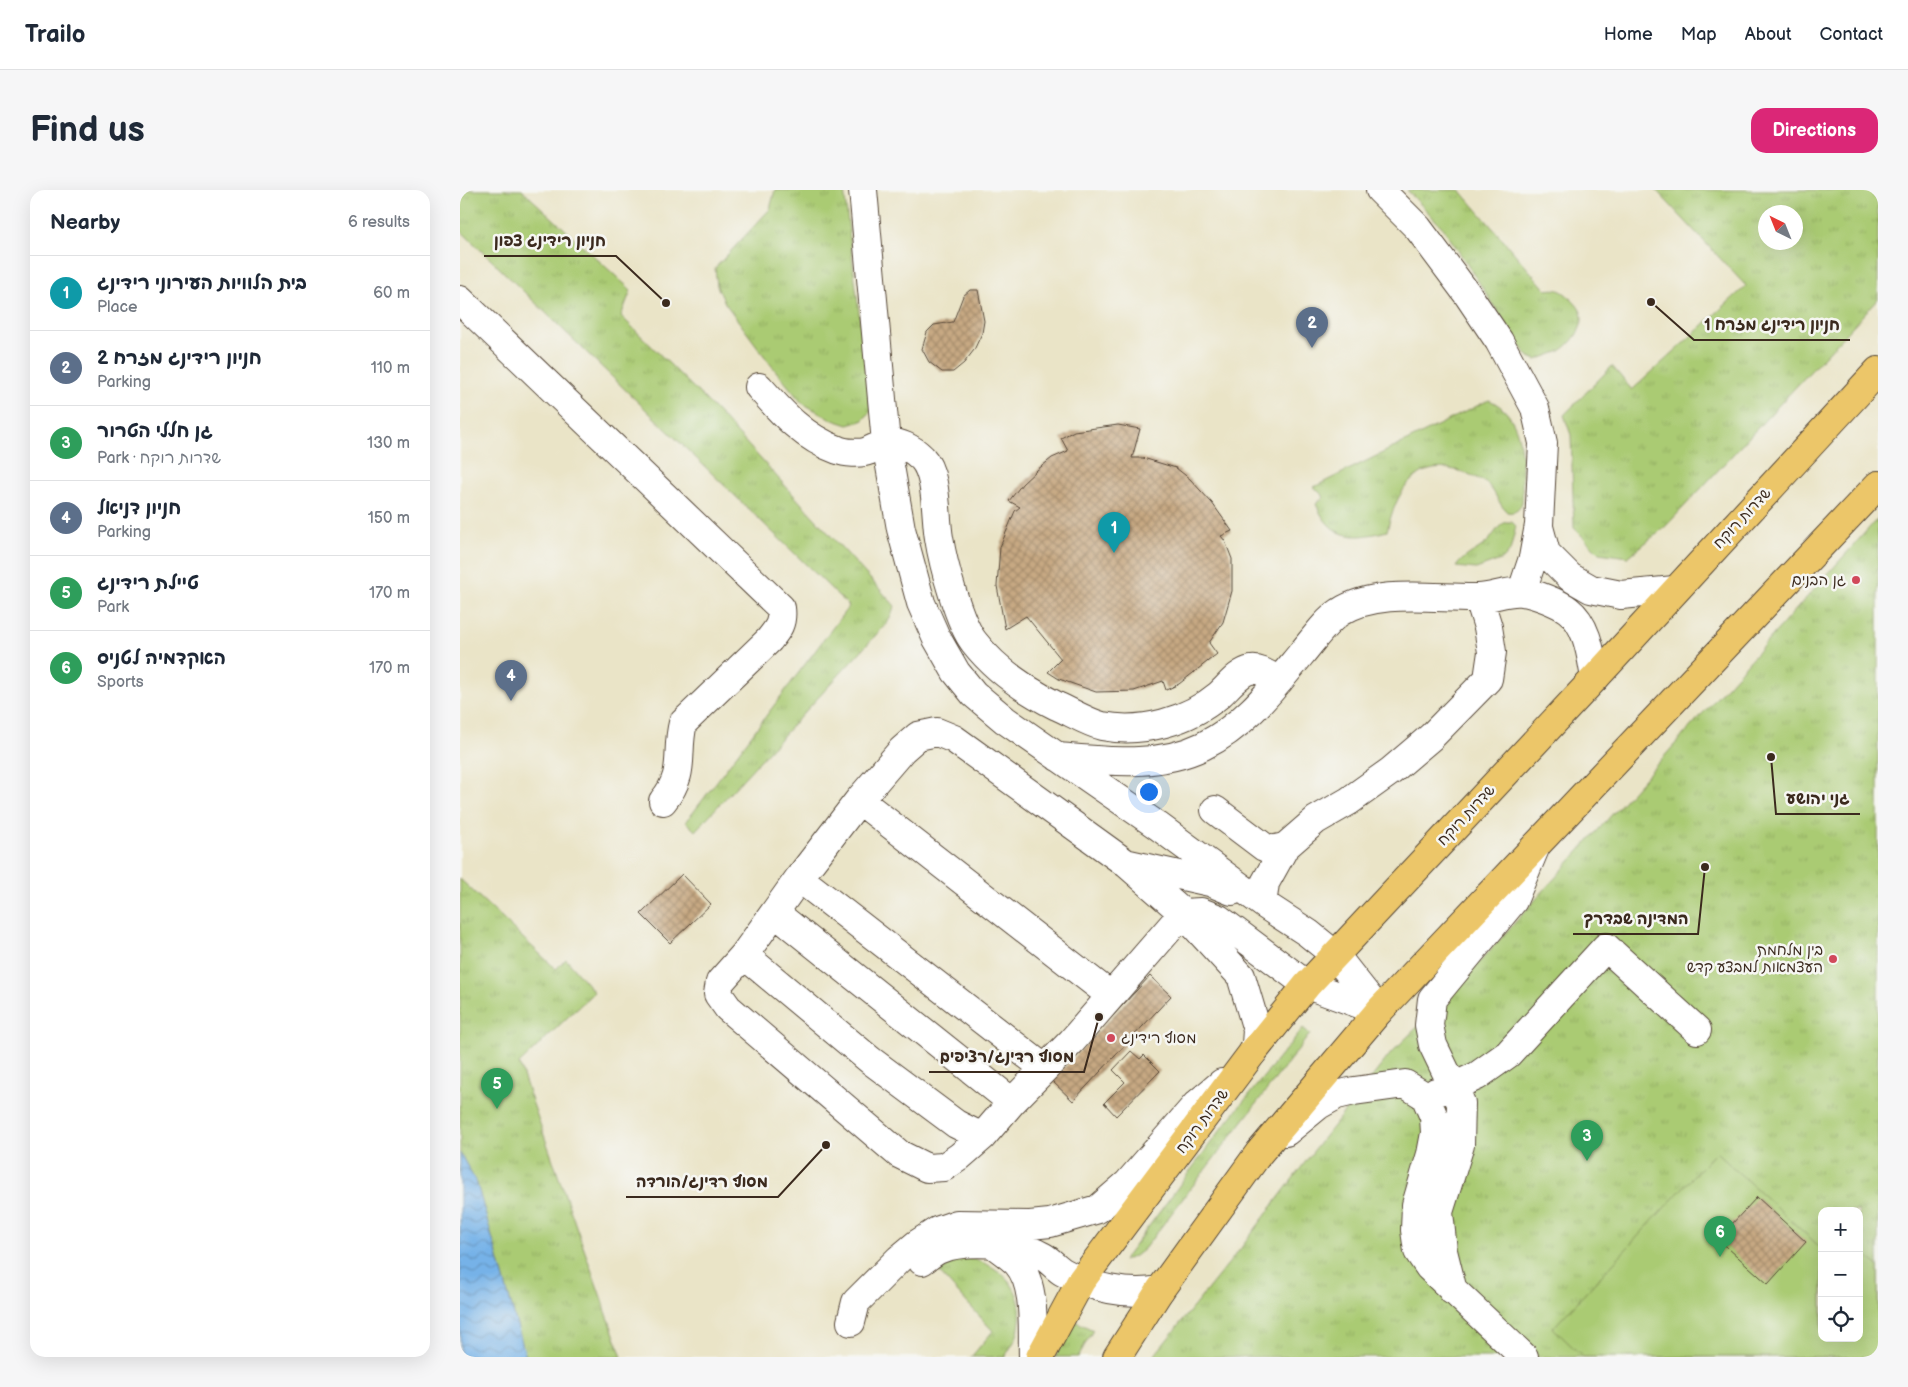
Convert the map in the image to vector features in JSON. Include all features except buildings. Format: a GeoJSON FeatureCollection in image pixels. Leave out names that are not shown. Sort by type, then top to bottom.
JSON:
{"type":"FeatureCollection","features":[{"type":"Feature","properties":{"kind":"main road","name":"שדרות רוקח"},"geometry":{"type":"LineString","coordinates":[[1040,1357],[1081,1281],[1249,1058],[1307,985],[1334,954],[1595,678],[1878,371]]}},
{"type":"Feature","properties":{"kind":"main road"},"geometry":{"type":"LineString","coordinates":[[1117,1357],[1160,1290],[1259,1153],[1380,1011],[1878,485]]}},
{"type":"Feature","properties":{"kind":"lane"},"geometry":{"type":"LineString","coordinates":[[863,190],[886,443],[901,529],[921,603],[936,638],[956,672],[974,694],[1005,720],[1158,826],[1265,905],[1308,933],[1334,954],[1380,1011]]}},
{"type":"Feature","properties":{"kind":"lane"},"geometry":{"type":"LineString","coordinates":[[1380,190],[1418,228],[1468,296],[1499,342],[1535,408],[1543,443],[1539,525],[1533,558],[1522,591]]}},
{"type":"Feature","properties":{"kind":"lane"},"geometry":{"type":"LineString","coordinates":[[460,300],[781,608],[783,619],[780,627],[770,640],[684,723],[679,738],[679,772],[670,793],[663,801]]}},
{"type":"Feature","properties":{"kind":"lane"},"geometry":{"type":"LineString","coordinates":[[759,387],[779,411],[804,434],[839,451],[865,452],[886,443],[907,446],[923,459],[931,475],[939,539],[960,615],[973,641],[992,661],[1045,699],[1100,725],[1121,729],[1150,727],[1175,719],[1207,704],[1244,672],[1253,669],[1279,681]]}},
{"type":"Feature","properties":{"kind":"lane"},"geometry":{"type":"LineString","coordinates":[[1539,525],[1546,554],[1570,578],[1591,589],[1622,595],[1676,590]]}},
{"type":"Feature","properties":{"kind":"lane"},"geometry":{"type":"LineString","coordinates":[[1057,757],[1127,762],[1180,756],[1205,745],[1242,721],[1279,681],[1318,634],[1340,613],[1389,596],[1479,598],[1522,591],[1551,601],[1569,610],[1580,623],[1590,647],[1595,678]]}},
{"type":"Feature","properties":{"kind":"lane"},"geometry":{"type":"LineString","coordinates":[[1265,905],[1263,898],[1265,883],[1285,847],[1316,820],[1349,801],[1391,771],[1431,737],[1488,679],[1492,652],[1488,627],[1479,598]]}},
{"type":"Feature","properties":{"kind":"lane"},"geometry":{"type":"LineString","coordinates":[[1160,1290],[1145,1292],[1102,1288],[1081,1281],[1062,1271],[1042,1256],[1018,1246],[993,1244],[956,1245],[936,1251],[919,1263],[868,1314],[851,1322],[856,1302],[917,1244],[937,1231],[957,1224],[1030,1225],[1050,1223],[1098,1209],[1128,1184],[1196,1105],[1249,1058],[1256,1044],[1257,1030],[1241,976],[1183,913],[1128,864],[954,739],[937,732],[918,736],[902,750],[859,800],[799,878],[744,955],[720,982],[718,994],[728,1008],[899,1154],[927,1168],[944,1167],[982,1137],[1012,1102],[1072,1041],[1183,913],[1201,912],[1218,919],[1307,985],[1380,1011]]}},
{"type":"Feature","properties":{"kind":"lane"},"geometry":{"type":"LineString","coordinates":[[859,800],[1110,995]]}},
{"type":"Feature","properties":{"kind":"lane"},"geometry":{"type":"LineString","coordinates":[[1215,810],[1264,848],[1272,850],[1285,847]]}},
{"type":"Feature","properties":{"kind":"lane"},"geometry":{"type":"LineString","coordinates":[[1453,1291],[1443,1251],[1439,1212],[1460,1145],[1461,1103],[1433,1045],[1429,1024],[1432,999],[1513,901],[1537,843]]}},
{"type":"Feature","properties":{"kind":"lane"},"geometry":{"type":"LineString","coordinates":[[1128,864],[1210,882],[1265,905]]}},
{"type":"Feature","properties":{"kind":"lane"},"geometry":{"type":"LineString","coordinates":[[799,878],[1044,1068]]}},
{"type":"Feature","properties":{"kind":"lane"},"geometry":{"type":"LineString","coordinates":[[775,913],[1012,1102]]}},
{"type":"Feature","properties":{"kind":"lane"},"geometry":{"type":"LineString","coordinates":[[1425,1096],[1453,1087],[1477,1076],[1508,1054],[1606,947],[1697,1030]]}},
{"type":"Feature","properties":{"kind":"lane"},"geometry":{"type":"LineString","coordinates":[[744,955],[870,1060],[956,1124],[982,1137]]}},
{"type":"Feature","properties":{"kind":"lane"},"geometry":{"type":"LineString","coordinates":[[1259,1153],[1319,1105],[1338,1096],[1354,1091],[1405,1084],[1425,1096],[1434,1117],[1435,1133],[1416,1205],[1415,1230],[1418,1250],[1429,1267],[1524,1357]]}},
{"type":"Feature","properties":{"kind":"lane"},"geometry":{"type":"LineString","coordinates":[[993,1244],[1018,1264],[1027,1280],[1030,1295],[1033,1357]]}},
{"type":"Feature","properties":{"kind":"green space"},"geometry":{"type":"Polygon","coordinates":[[[460,190],[522,190],[631,290],[621,316],[716,410],[895,606],[888,622],[695,831],[686,822],[849,606],[460,230],[460,190]]]}},
{"type":"Feature","properties":{"kind":"green space"},"geometry":{"type":"Polygon","coordinates":[[[775,190],[844,190],[871,411],[862,421],[848,425],[833,420],[802,403],[725,303],[717,286],[715,268],[770,209],[775,190]]]}},
{"type":"Feature","properties":{"kind":"green space"},"geometry":{"type":"Polygon","coordinates":[[[1407,190],[1460,190],[1546,290],[1562,291],[1578,307],[1582,314],[1582,322],[1571,342],[1562,350],[1553,354],[1536,360],[1529,357],[1444,229],[1407,190]]]}},
{"type":"Feature","properties":{"kind":"green space"},"geometry":{"type":"Polygon","coordinates":[[[1656,190],[1878,190],[1878,299],[1666,526],[1628,557],[1599,553],[1574,528],[1571,435],[1564,415],[1612,366],[1632,390],[1746,286],[1656,190]]]}},
{"type":"Feature","properties":{"kind":"green space"},"geometry":{"type":"Polygon","coordinates":[[[1489,400],[1500,406],[1508,415],[1518,435],[1522,496],[1521,505],[1517,510],[1507,512],[1490,487],[1479,479],[1459,471],[1440,468],[1428,470],[1408,484],[1395,505],[1387,531],[1364,536],[1345,534],[1336,531],[1322,516],[1316,504],[1324,497],[1314,487],[1489,400]]]}},
{"type":"Feature","properties":{"kind":"green space"},"geometry":{"type":"Polygon","coordinates":[[[1878,518],[1878,1357],[1153,1357],[1241,1248],[1318,1145],[1392,1052],[1450,995],[1878,518]]]}},
{"type":"Feature","properties":{"kind":"green space"},"geometry":{"type":"Polygon","coordinates":[[[1507,522],[1512,522],[1516,526],[1510,551],[1503,559],[1476,569],[1456,567],[1463,559],[1486,543],[1500,526],[1507,522]]]}},
{"type":"Feature","properties":{"kind":"green space"},"geometry":{"type":"Polygon","coordinates":[[[460,879],[556,969],[566,959],[594,992],[519,1064],[622,1357],[526,1357],[477,1184],[460,1153],[460,879]]]}},
{"type":"Feature","properties":{"kind":"green space"},"geometry":{"type":"Polygon","coordinates":[[[1303,1028],[1310,1034],[1144,1249],[1135,1256],[1123,1261],[1219,1132],[1303,1028]]]}},
{"type":"Feature","properties":{"kind":"green space"},"geometry":{"type":"Polygon","coordinates":[[[1716,1152],[1818,1245],[1818,1342],[1863,1342],[1863,1253],[1878,1266],[1878,1357],[1583,1357],[1553,1328],[1716,1152]]]}},
{"type":"Feature","properties":{"kind":"green space"},"geometry":{"type":"Polygon","coordinates":[[[968,1258],[993,1267],[1011,1283],[1016,1294],[1020,1305],[1018,1332],[1005,1357],[971,1357],[993,1331],[939,1272],[953,1260],[968,1258]]]}},
{"type":"Feature","properties":{"kind":"green space"},"geometry":{"type":"Polygon","coordinates":[[[1075,1321],[1093,1330],[1078,1357],[1055,1357],[1075,1321]]]}},
{"type":"Feature","properties":{"kind":"water"},"geometry":{"type":"Polygon","coordinates":[[[460,1153],[477,1184],[526,1357],[460,1357],[460,1153]]]}},
{"type":"Feature","properties":{"kind":"place","name":"1 חניון רידינג מזרח"},"geometry":{"type":"Point","coordinates":[1651,302]}},
{"type":"Feature","properties":{"kind":"place","name":"חניון רידינג צפון"},"geometry":{"type":"Point","coordinates":[666,303]}},
{"type":"Feature","properties":{"kind":"place","name":"2 חניון רידינג מזרח"},"geometry":{"type":"Point","coordinates":[1312,348]}},
{"type":"Feature","properties":{"kind":"place","name":"בית הלוויות העירוני רידינג"},"geometry":{"type":"Point","coordinates":[1114,553]}},
{"type":"Feature","properties":{"kind":"place","name":"גן הבנים"},"geometry":{"type":"Point","coordinates":[1856,580]}},
{"type":"Feature","properties":{"kind":"place","name":"חניון דניאל"},"geometry":{"type":"Point","coordinates":[511,701]}},
{"type":"Feature","properties":{"kind":"place","name":"גני יהושע"},"geometry":{"type":"Point","coordinates":[1771,757]}},
{"type":"Feature","properties":{"kind":"place","name":"המדינה שבדרך"},"geometry":{"type":"Point","coordinates":[1705,867]}},
{"type":"Feature","properties":{"kind":"place","name":"בין מלחמת העצמאות למבצע קדש"},"geometry":{"type":"Point","coordinates":[1833,959]}},
{"type":"Feature","properties":{"kind":"place","name":"מסוף רדינג/רציפים"},"geometry":{"type":"Point","coordinates":[1099,1017]}},
{"type":"Feature","properties":{"kind":"place","name":"מסוף רידינג"},"geometry":{"type":"Point","coordinates":[1111,1038]}},
{"type":"Feature","properties":{"kind":"place","name":"טיילת רידינג"},"geometry":{"type":"Point","coordinates":[497,1109]}},
{"type":"Feature","properties":{"kind":"place","name":"מסוף רדינג/הורדה"},"geometry":{"type":"Point","coordinates":[826,1145]}},
{"type":"Feature","properties":{"kind":"place","name":"גן חללי הטרור"},"geometry":{"type":"Point","coordinates":[1587,1161]}},
{"type":"Feature","properties":{"kind":"place","name":"האקדמיה לטניס"},"geometry":{"type":"Point","coordinates":[1720,1257]}}]}
